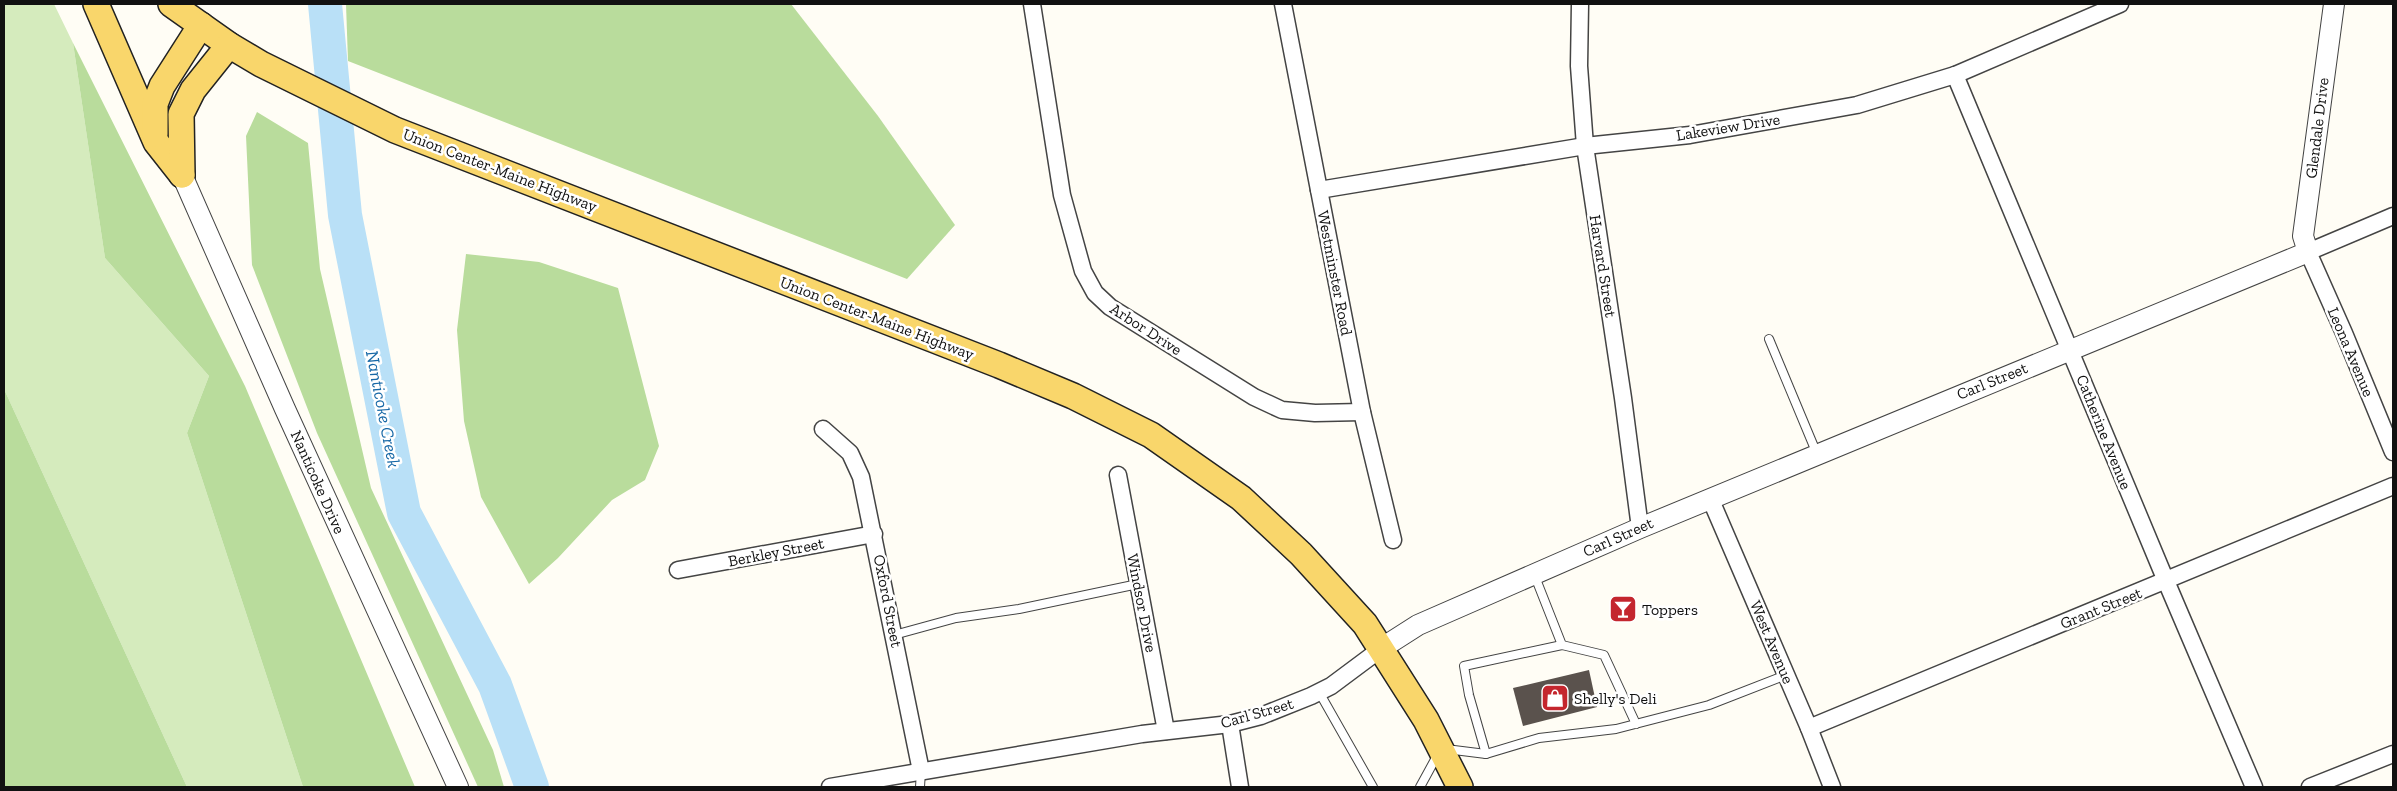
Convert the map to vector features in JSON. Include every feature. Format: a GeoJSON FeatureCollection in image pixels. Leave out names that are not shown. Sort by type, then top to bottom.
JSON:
{"type":"FeatureCollection","features":[{"type":"Feature","properties":{"kind":"main road"},"geometry":{"type":"LineString","coordinates":[[96,4],[156,142],[182,175]]}},
{"type":"Feature","properties":{"kind":"main road","name":"Union Center-Maine Highway"},"geometry":{"type":"LineString","coordinates":[[171,4],[229,45],[261,64],[396,130],[999,365],[1109,413],[1151,435],[1240,498],[1301,554],[1365,624],[1382,648],[1442,748],[1460,787]]}},
{"type":"Feature","properties":{"kind":"main road"},"geometry":{"type":"LineString","coordinates":[[156,142],[155,104],[162,86],[201,25]]}},
{"type":"Feature","properties":{"kind":"main road"},"geometry":{"type":"LineString","coordinates":[[182,175],[180,114],[193,90],[229,45]]}},
{"type":"Feature","properties":{"kind":"street","name":"Arbor Drive"},"geometry":{"type":"LineString","coordinates":[[1032,4],[1062,195],[1083,271],[1095,293],[1110,307],[1254,397],[1282,410],[1315,413],[1362,412]]}},
{"type":"Feature","properties":{"kind":"street","name":"Westminster Road"},"geometry":{"type":"LineString","coordinates":[[1283,4],[1362,412],[1393,540]]}},
{"type":"Feature","properties":{"kind":"street","name":"Harvard Street"},"geometry":{"type":"LineString","coordinates":[[1580,4],[1579,66],[1585,146],[1623,398],[1640,528]]}},
{"type":"Feature","properties":{"kind":"street","name":"Lakeview Drive"},"geometry":{"type":"LineString","coordinates":[[1319,190],[1585,146],[1690,134],[1857,105],[1955,75],[2120,4]]}},
{"type":"Feature","properties":{"kind":"street","name":"Glendale Drive"},"geometry":{"type":"LineString","coordinates":[[2308,252],[2303,236],[2334,4]]}},
{"type":"Feature","properties":{"kind":"street","name":"Catherine Avenue"},"geometry":{"type":"LineString","coordinates":[[1955,75],[2254,787]]}},
{"type":"Feature","properties":{"kind":"street","name":"Nanticoke Drive"},"geometry":{"type":"LineString","coordinates":[[182,175],[284,409],[458,787]]}},
{"type":"Feature","properties":{"kind":"street","name":"Carl Street"},"geometry":{"type":"LineString","coordinates":[[830,787],[921,779],[1166,731],[1230,724],[1261,716],[1331,686],[1382,648],[1418,625],[1710,498],[2393,216]]}},
{"type":"Feature","properties":{"kind":"street","name":"Leona Avenue"},"geometry":{"type":"LineString","coordinates":[[2308,252],[2393,452]]}},
{"type":"Feature","properties":{"kind":"street","name":"Oxford Street"},"geometry":{"type":"LineString","coordinates":[[824,429],[850,453],[860,476],[874,534],[921,779]]}},
{"type":"Feature","properties":{"kind":"street","name":"Windsor Drive"},"geometry":{"type":"LineString","coordinates":[[1118,475],[1166,731]]}},
{"type":"Feature","properties":{"kind":"street","name":"Grant Street"},"geometry":{"type":"LineString","coordinates":[[1809,728],[2393,486]]}},
{"type":"Feature","properties":{"kind":"street","name":"West Avenue"},"geometry":{"type":"LineString","coordinates":[[1710,498],[1809,728],[1832,787]]}},
{"type":"Feature","properties":{"kind":"street","name":"Berkley Street"},"geometry":{"type":"LineString","coordinates":[[678,570],[874,534]]}},
{"type":"Feature","properties":{"kind":"street"},"geometry":{"type":"LineString","coordinates":[[1230,724],[1240,787]]}},
{"type":"Feature","properties":{"kind":"street"},"geometry":{"type":"LineString","coordinates":[[2310,787],[2393,754]]}},
{"type":"Feature","properties":{"kind":"lane"},"geometry":{"type":"LineString","coordinates":[[1769,339],[1817,454]]}},
{"type":"Feature","properties":{"kind":"lane"},"geometry":{"type":"LineString","coordinates":[[1534,574],[1562,645]]}},
{"type":"Feature","properties":{"kind":"lane"},"geometry":{"type":"LineString","coordinates":[[894,635],[956,618],[1019,609],[1138,584]]}},
{"type":"Feature","properties":{"kind":"lane"},"geometry":{"type":"LineString","coordinates":[[1486,754],[1469,695],[1464,666],[1562,645],[1604,655],[1636,724]]}},
{"type":"Feature","properties":{"kind":"lane"},"geometry":{"type":"LineString","coordinates":[[1420,787],[1442,748],[1486,754],[1539,738],[1616,729],[1709,705],[1786,675]]}},
{"type":"Feature","properties":{"kind":"lane"},"geometry":{"type":"LineString","coordinates":[[1319,692],[1373,787]]}},
{"type":"Feature","properties":{"kind":"green space"},"geometry":{"type":"Polygon","coordinates":[[[4,4],[54,4],[73,43],[105,258],[209,376],[187,433],[303,787],[187,787],[4,389],[4,4]]]}},
{"type":"Feature","properties":{"kind":"green space"},"geometry":{"type":"Polygon","coordinates":[[[346,4],[791,4],[878,116],[955,225],[907,279],[348,61],[346,4]]]}},
{"type":"Feature","properties":{"kind":"green space"},"geometry":{"type":"Polygon","coordinates":[[[73,43],[245,386],[415,787],[303,787],[187,433],[209,376],[105,258],[73,43]]]}},
{"type":"Feature","properties":{"kind":"green space"},"geometry":{"type":"Polygon","coordinates":[[[257,112],[308,143],[320,269],[371,488],[493,750],[504,787],[478,787],[317,433],[252,265],[246,136],[257,112]]]}},
{"type":"Feature","properties":{"kind":"green space"},"geometry":{"type":"Polygon","coordinates":[[[466,254],[539,262],[618,288],[659,446],[645,480],[612,500],[558,558],[529,584],[481,497],[464,421],[457,330],[466,254]]]}},
{"type":"Feature","properties":{"kind":"green space"},"geometry":{"type":"Polygon","coordinates":[[[4,389],[187,787],[4,787],[4,389]]]}},
{"type":"Feature","properties":{"kind":"building","name":"Shelly's Deli"},"geometry":{"type":"Polygon","coordinates":[[[1589,670],[1597,707],[1523,726],[1513,688],[1589,670]]]}},
{"type":"Feature","properties":{"kind":"waterway","name":"Nanticoke Creek"},"geometry":{"type":"LineString","coordinates":[[325,4],[345,215],[404,513],[495,685],[532,787]]}},
{"type":"Feature","properties":{"kind":"place","name":"Toppers"},"geometry":{"type":"Point","coordinates":[1623,609]}},
{"type":"Feature","properties":{"kind":"place","name":"Shelly's Deli"},"geometry":{"type":"Point","coordinates":[1555,698]}}]}
